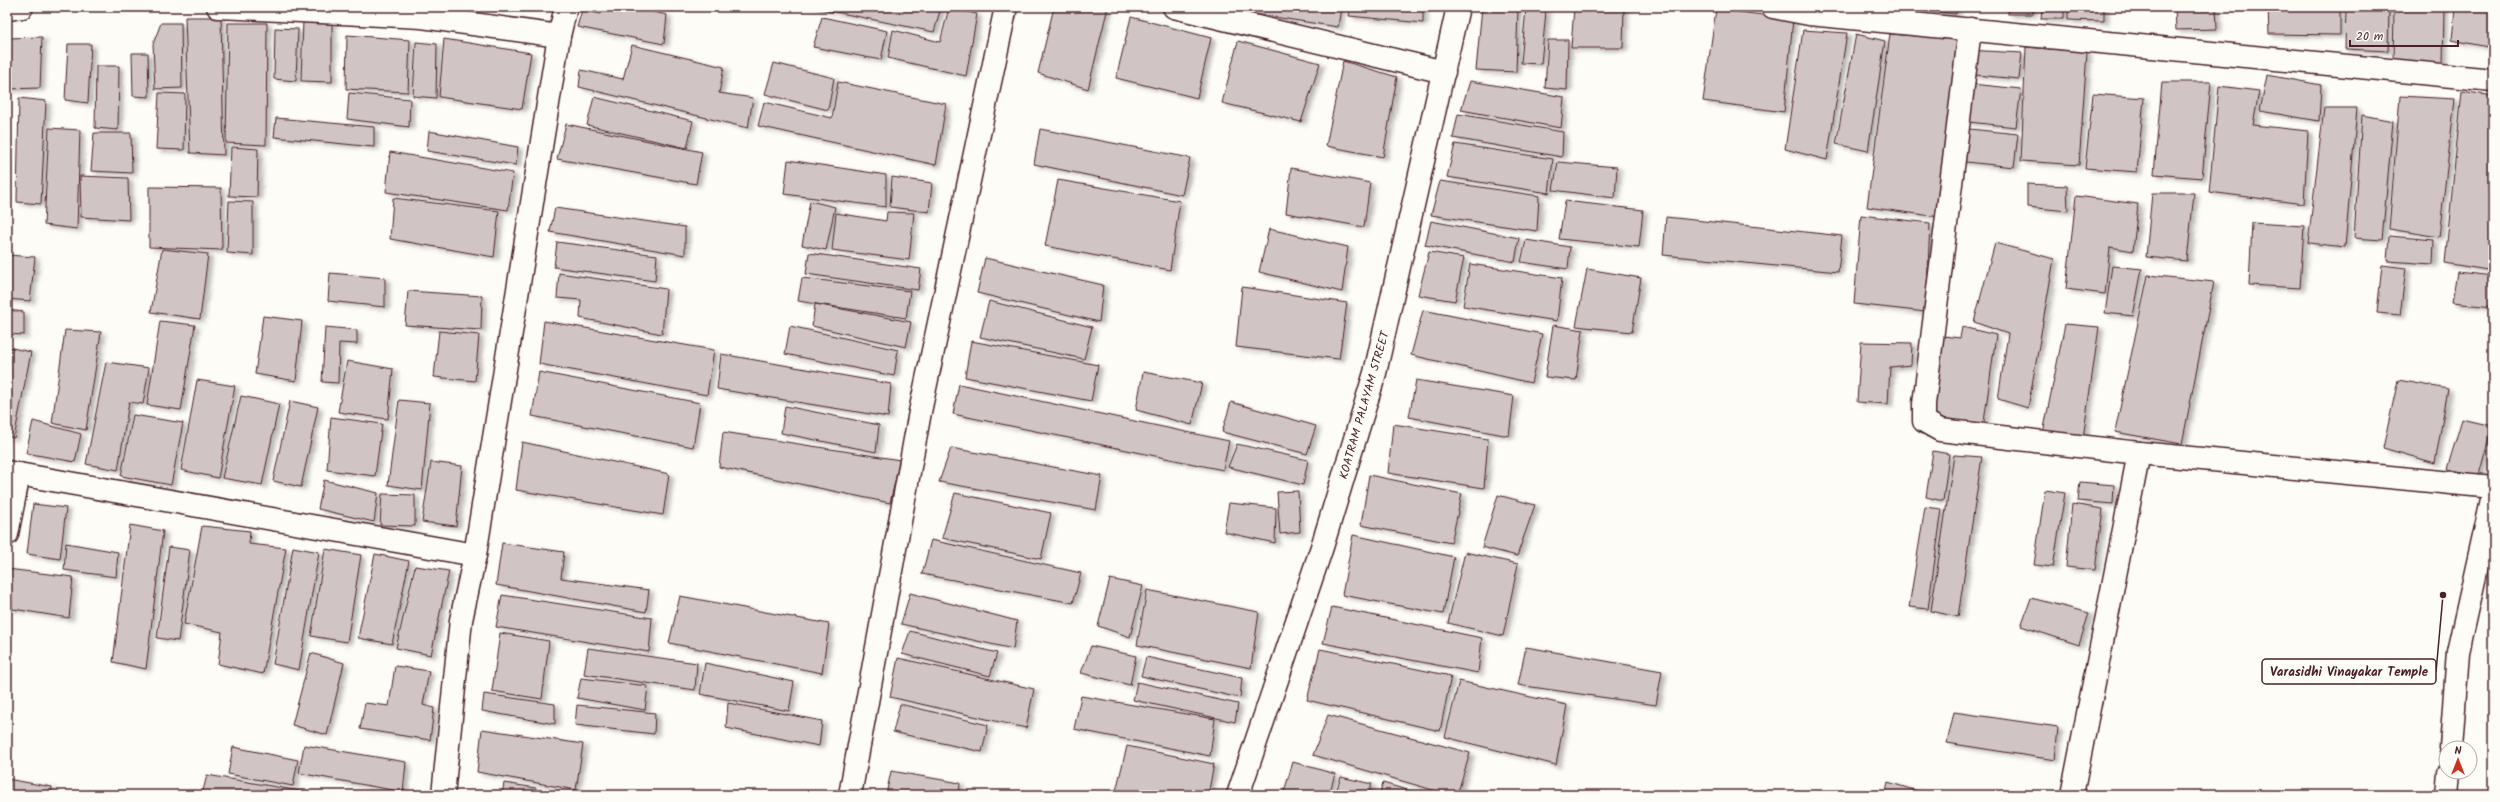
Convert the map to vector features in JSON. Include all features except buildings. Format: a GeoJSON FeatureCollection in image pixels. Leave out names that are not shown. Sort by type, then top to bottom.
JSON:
{"type":"FeatureCollection","features":[{"type":"Feature","properties":{"kind":"street"},"geometry":{"type":"LineString","coordinates":[[7,9],[22,7]]}},
{"type":"Feature","properties":{"kind":"street"},"geometry":{"type":"LineString","coordinates":[[218,7],[422,17],[559,36]]}},
{"type":"Feature","properties":{"kind":"street"},"geometry":{"type":"LineString","coordinates":[[443,795],[461,620],[475,555],[559,36],[566,7]]}},
{"type":"Feature","properties":{"kind":"street"},"geometry":{"type":"LineString","coordinates":[[850,795],[920,412],[1006,7]]}},
{"type":"Feature","properties":{"kind":"street"},"geometry":{"type":"LineString","coordinates":[[1174,7],[1444,72]]}},
{"type":"Feature","properties":{"kind":"street","name":"KOATRAM PALAYAM STREET"},"geometry":{"type":"LineString","coordinates":[[1238,795],[1322,547],[1375,373],[1458,7]]}},
{"type":"Feature","properties":{"kind":"street"},"geometry":{"type":"LineString","coordinates":[[1773,7],[1970,29],[2493,80]]}},
{"type":"Feature","properties":{"kind":"street"},"geometry":{"type":"LineString","coordinates":[[1970,29],[1924,404],[1924,421],[1940,430],[2138,453],[2493,487]]}},
{"type":"Feature","properties":{"kind":"street"},"geometry":{"type":"LineString","coordinates":[[2072,795],[2138,453]]}},
{"type":"Feature","properties":{"kind":"street"},"geometry":{"type":"LineString","coordinates":[[7,534],[13,473],[475,555]]}},
{"type":"Feature","properties":{"kind":"street"},"geometry":{"type":"LineString","coordinates":[[2452,740],[2458,652],[2493,495]]}},
{"type":"Feature","properties":{"kind":"street"},"geometry":{"type":"LineString","coordinates":[[2447,795],[2448,780]]}},
{"type":"Feature","properties":{"kind":"place","name":"Varasidhi Vinayakar Temple"},"geometry":{"type":"Point","coordinates":[2443,595]}}]}
